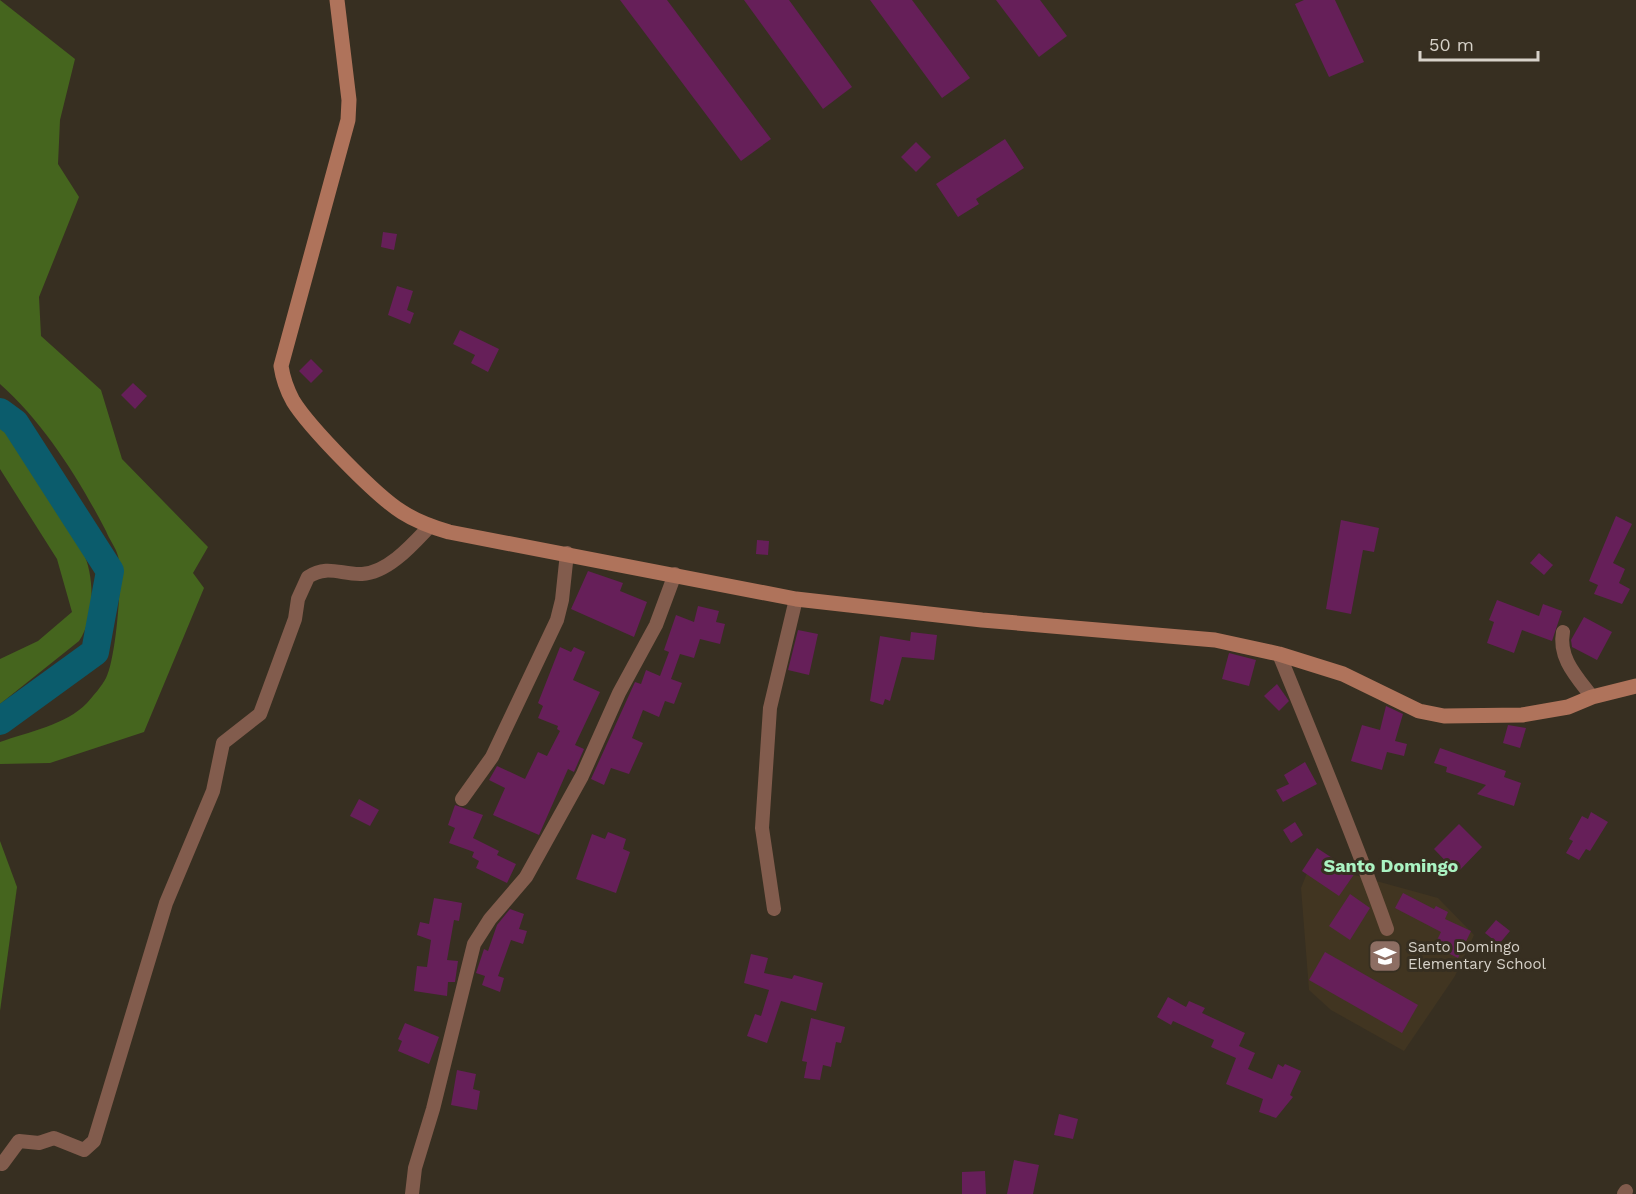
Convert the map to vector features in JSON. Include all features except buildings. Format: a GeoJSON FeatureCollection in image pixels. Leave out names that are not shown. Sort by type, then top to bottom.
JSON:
{"type":"FeatureCollection","features":[{"type":"Feature","properties":{"kind":"street"},"geometry":{"type":"LineString","coordinates":[[337,0],[349,100],[348,120],[281,366],[283,379],[303,415],[358,472],[401,512],[430,526],[796,598],[982,620],[1215,640],[1278,654],[1343,674],[1419,711],[1444,716],[1522,715],[1568,707],[1592,697],[1636,686]]}},
{"type":"Feature","properties":{"kind":"street"},"geometry":{"type":"LineString","coordinates":[[2,1164],[19,1141],[39,1143],[54,1138],[84,1150],[94,1142],[166,903],[196,837],[213,791],[223,743],[260,714],[295,619],[298,599],[308,577],[327,569],[362,574],[378,571],[400,555],[430,526]]}},
{"type":"Feature","properties":{"kind":"street"},"geometry":{"type":"LineString","coordinates":[[462,799],[492,757],[557,620],[562,600],[567,553]]}},
{"type":"Feature","properties":{"kind":"street"},"geometry":{"type":"LineString","coordinates":[[412,1194],[415,1168],[433,1109],[474,944],[490,919],[526,877],[582,776],[619,693],[656,625],[675,574]]}},
{"type":"Feature","properties":{"kind":"street"},"geometry":{"type":"LineString","coordinates":[[774,909],[762,828],[770,708],[796,598]]}},
{"type":"Feature","properties":{"kind":"street"},"geometry":{"type":"LineString","coordinates":[[1563,632],[1562,654],[1592,697]]}},
{"type":"Feature","properties":{"kind":"street"},"geometry":{"type":"LineString","coordinates":[[1278,654],[1330,786],[1357,844],[1387,929]]}},
{"type":"Feature","properties":{"kind":"shaded area","name":"Santo Domingo Elementary School"},"geometry":{"type":"Polygon","coordinates":[[[1311,863],[1438,898],[1474,935],[1455,976],[1404,1051],[1331,1010],[1309,990],[1301,888],[1311,863]]]}},
{"type":"Feature","properties":{"kind":"green space"},"geometry":{"type":"Polygon","coordinates":[[[0,0],[75,59],[60,120],[58,164],[79,197],[39,297],[41,336],[101,390],[122,459],[208,547],[193,573],[204,588],[144,732],[50,763],[0,764],[0,742],[68,717],[87,703],[102,684],[110,668],[116,636],[119,566],[116,550],[72,472],[46,434],[0,384],[0,0]]]}},
{"type":"Feature","properties":{"kind":"green space"},"geometry":{"type":"Polygon","coordinates":[[[0,426],[11,437],[75,537],[87,562],[92,597],[88,621],[79,641],[0,704],[0,659],[38,641],[72,612],[57,559],[0,469],[0,426]]]}},
{"type":"Feature","properties":{"kind":"green space"},"geometry":{"type":"Polygon","coordinates":[[[0,841],[17,887],[0,1011],[0,841]]]}},
{"type":"Feature","properties":{"kind":"waterway"},"geometry":{"type":"LineString","coordinates":[[0,412],[15,423],[110,571],[95,652],[0,721]]}},
{"type":"Feature","properties":{"kind":"place","name":"Santo Domingo Elementary School"},"geometry":{"type":"Point","coordinates":[1385,956]}},
{"type":"Feature","properties":{"kind":"district","name":"Santo Domingo"},"geometry":{"type":"Point","coordinates":[1391,865]}}]}
